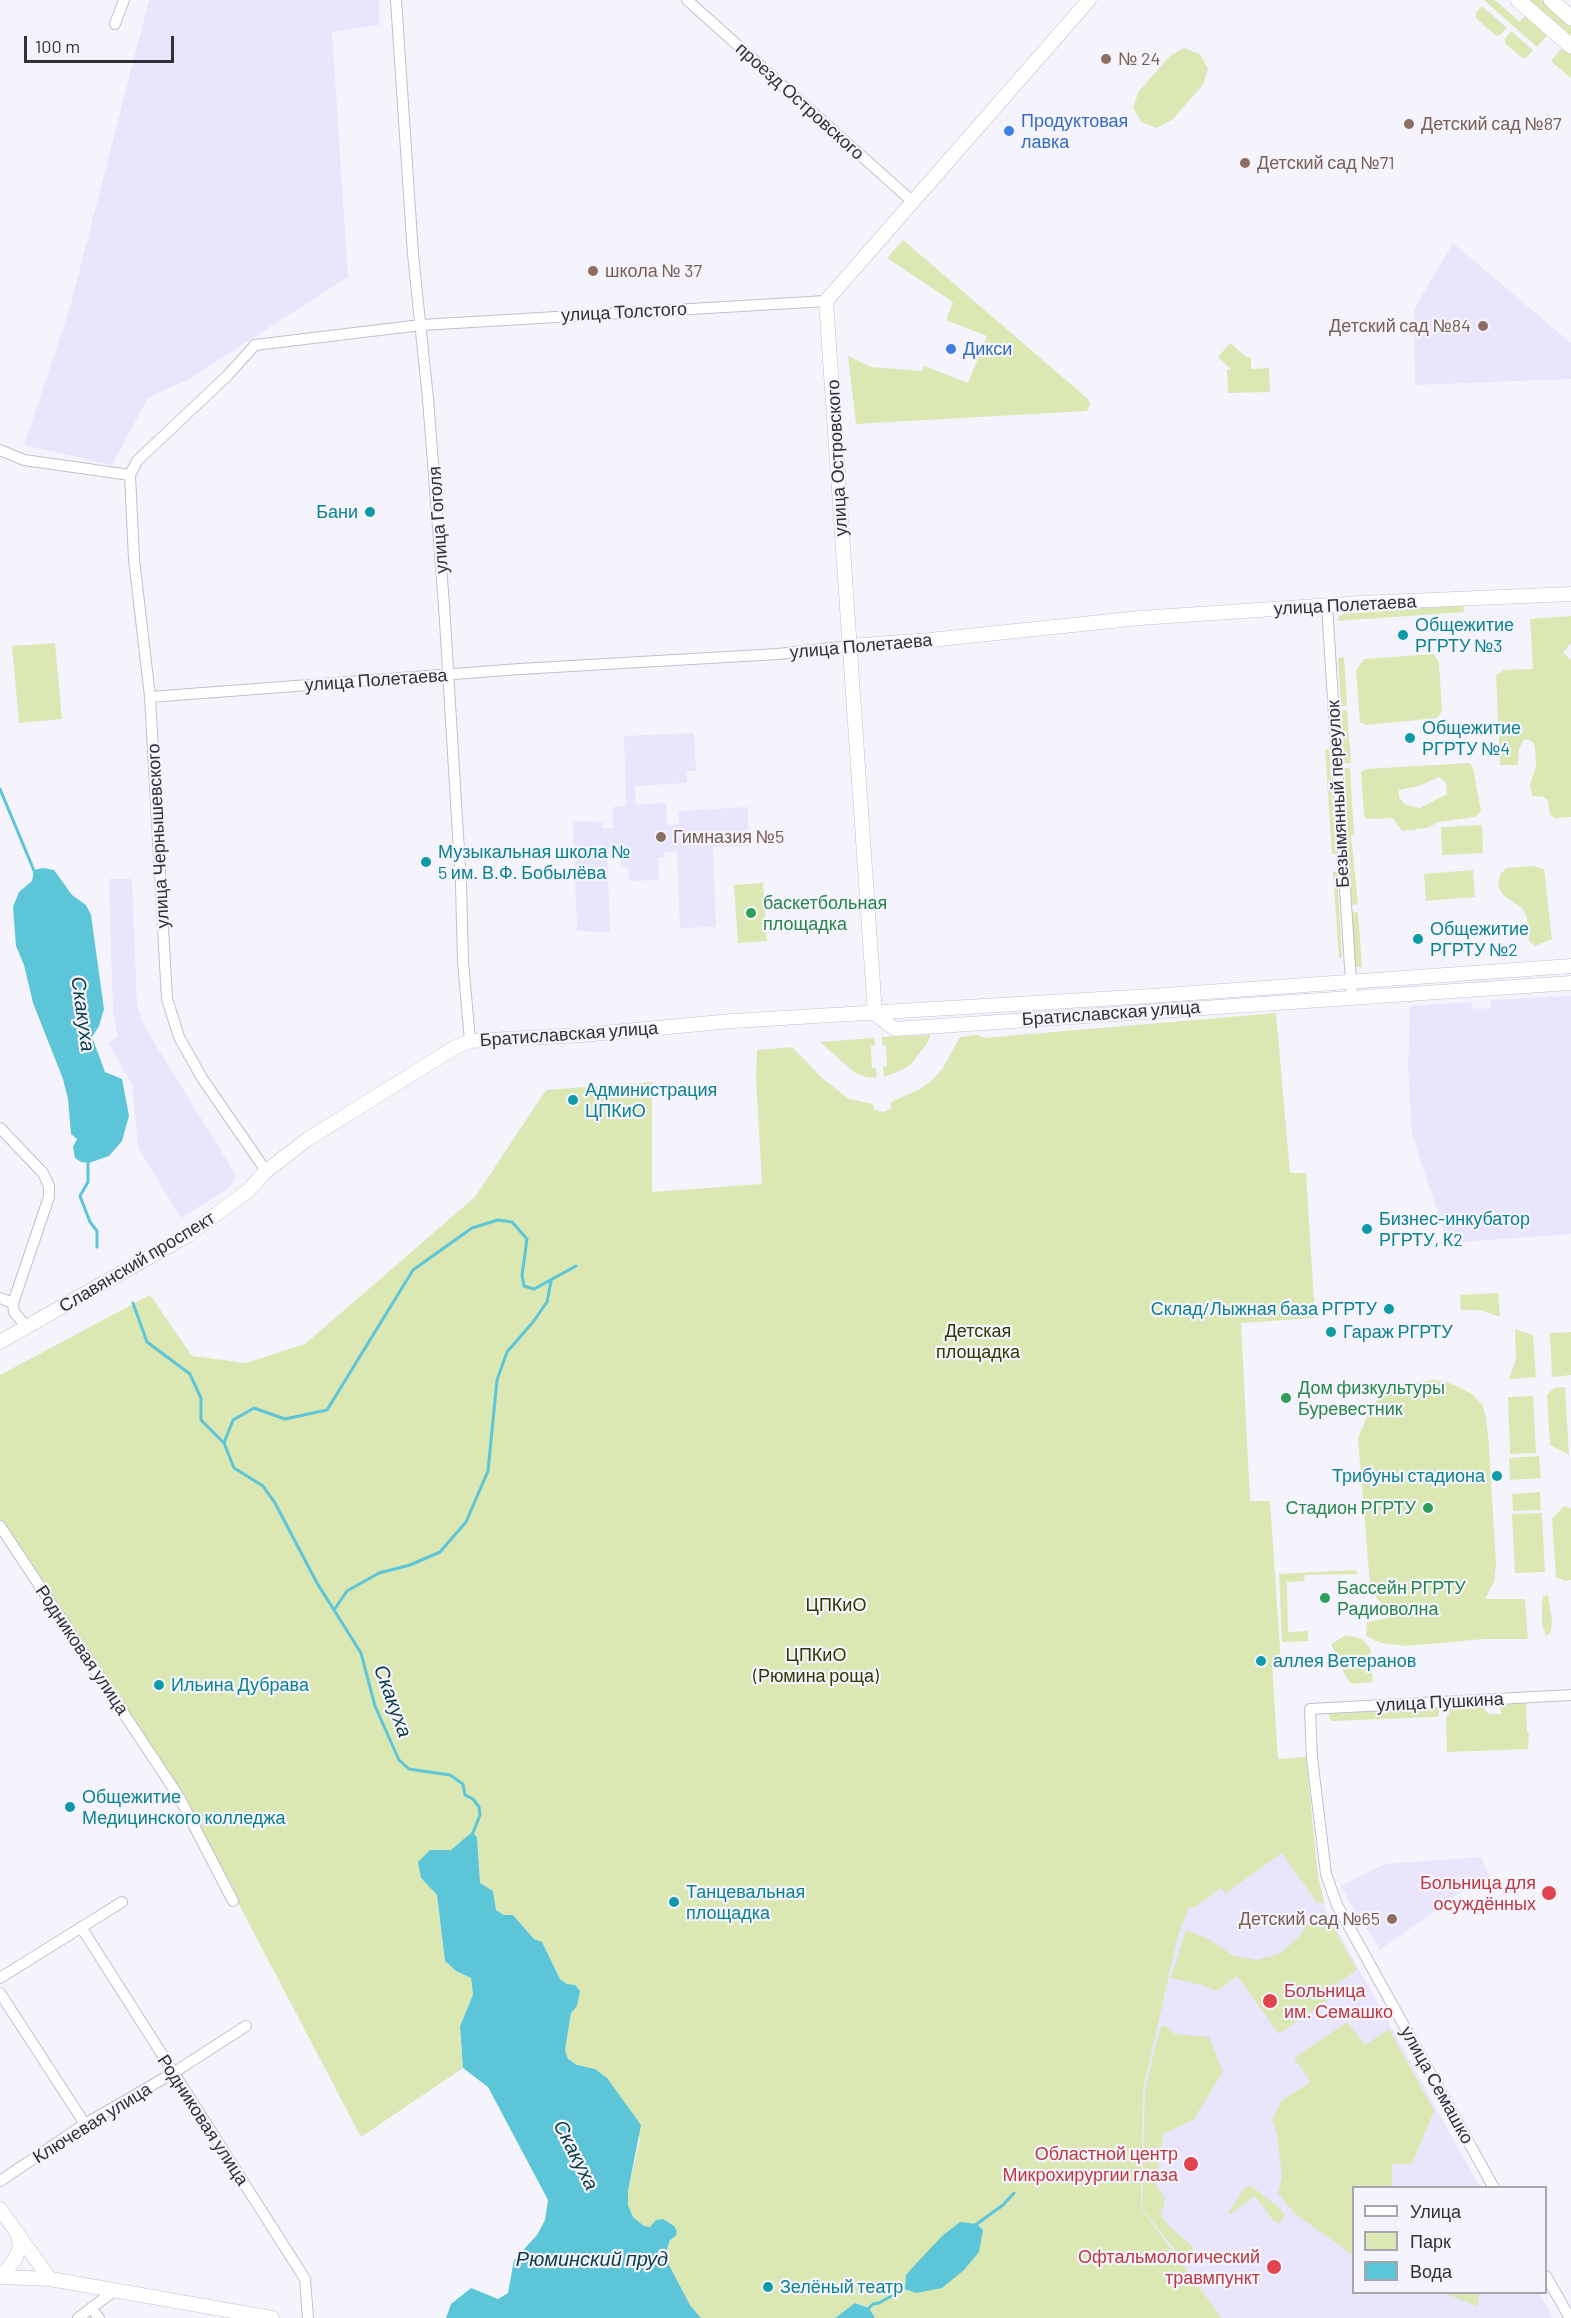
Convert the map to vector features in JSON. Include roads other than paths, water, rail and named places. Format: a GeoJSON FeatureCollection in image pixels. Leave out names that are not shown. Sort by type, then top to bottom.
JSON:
{"type":"FeatureCollection","features":[{"type":"Feature","properties":{"kind":"main road"},"geometry":{"type":"LineString","coordinates":[[1518,0],[1571,46]]}},
{"type":"Feature","properties":{"kind":"main road"},"geometry":{"type":"LineString","coordinates":[[1551,0],[1571,18]]}},
{"type":"Feature","properties":{"kind":"street"},"geometry":{"type":"LineString","coordinates":[[115,24],[124,0]]}},
{"type":"Feature","properties":{"kind":"street","name":"улица Гоголя"},"geometry":{"type":"LineString","coordinates":[[396,0],[413,254],[422,325],[448,675],[461,884],[463,961],[470,1041]]}},
{"type":"Feature","properties":{"kind":"street","name":"проезд Островского"},"geometry":{"type":"LineString","coordinates":[[687,0],[913,202]]}},
{"type":"Feature","properties":{"kind":"street"},"geometry":{"type":"LineString","coordinates":[[826,301],[1089,0]]}},
{"type":"Feature","properties":{"kind":"street","name":"улица Толстого"},"geometry":{"type":"LineString","coordinates":[[130,475],[137,461],[228,375],[255,345],[422,325],[826,301]]}},
{"type":"Feature","properties":{"kind":"street","name":"улица Островского"},"geometry":{"type":"LineString","coordinates":[[826,301],[875,1014]]}},
{"type":"Feature","properties":{"kind":"street"},"geometry":{"type":"LineString","coordinates":[[0,450],[24,460],[130,475]]}},
{"type":"Feature","properties":{"kind":"street","name":"улица Чернышевского"},"geometry":{"type":"LineString","coordinates":[[130,475],[134,559],[150,697],[167,999],[179,1037],[202,1078],[266,1171]]}},
{"type":"Feature","properties":{"kind":"street","name":"улица Полетаева"},"geometry":{"type":"LineString","coordinates":[[150,697],[778,654],[1140,618],[1571,594]]}},
{"type":"Feature","properties":{"kind":"street","name":"Безымянный переулок"},"geometry":{"type":"LineString","coordinates":[[1326,606],[1350,983]]}},
{"type":"Feature","properties":{"kind":"street","name":"Братиславская улица"},"geometry":{"type":"LineString","coordinates":[[266,1171],[350,1111],[454,1048],[470,1041],[1350,983],[1571,966]]}},
{"type":"Feature","properties":{"kind":"street"},"geometry":{"type":"LineString","coordinates":[[1350,983],[1352,998]]}},
{"type":"Feature","properties":{"kind":"street","name":"Братиславская улица"},"geometry":{"type":"LineString","coordinates":[[875,1014],[895,1029],[1571,983]]}},
{"type":"Feature","properties":{"kind":"street"},"geometry":{"type":"LineString","coordinates":[[0,1128],[43,1173],[49,1186],[49,1197],[13,1303],[14,1312],[26,1326]]}},
{"type":"Feature","properties":{"kind":"street","name":"Славянский проспект"},"geometry":{"type":"LineString","coordinates":[[0,1342],[188,1235],[249,1190],[266,1171]]}},
{"type":"Feature","properties":{"kind":"street"},"geometry":{"type":"LineString","coordinates":[[0,1298],[13,1303]]}},
{"type":"Feature","properties":{"kind":"street","name":"Родниковая улица"},"geometry":{"type":"LineString","coordinates":[[0,1526],[179,1797],[233,1901]]}},
{"type":"Feature","properties":{"kind":"street","name":"улица Пушкина"},"geometry":{"type":"LineString","coordinates":[[1310,1709],[1571,1695]]}},
{"type":"Feature","properties":{"kind":"street","name":"улица Семашко"},"geometry":{"type":"LineString","coordinates":[[1310,1709],[1312,1758],[1326,1874],[1337,1905],[1493,2186]]}},
{"type":"Feature","properties":{"kind":"street"},"geometry":{"type":"LineString","coordinates":[[0,1978],[122,1902]]}},
{"type":"Feature","properties":{"kind":"street","name":"Родниковая улица"},"geometry":{"type":"LineString","coordinates":[[81,1928],[305,2279],[308,2318]]}},
{"type":"Feature","properties":{"kind":"street"},"geometry":{"type":"LineString","coordinates":[[0,1994],[85,2124]]}},
{"type":"Feature","properties":{"kind":"street","name":"Ключевая улица"},"geometry":{"type":"LineString","coordinates":[[0,2181],[85,2124],[173,2073],[246,2026]]}},
{"type":"Feature","properties":{"kind":"street"},"geometry":{"type":"LineString","coordinates":[[0,2209],[50,2279]]}},
{"type":"Feature","properties":{"kind":"street"},"geometry":{"type":"LineString","coordinates":[[0,2276],[15,2259],[20,2247],[18,2235]]}},
{"type":"Feature","properties":{"kind":"street"},"geometry":{"type":"LineString","coordinates":[[0,2276],[50,2279],[272,2318]]}},
{"type":"Feature","properties":{"kind":"street"},"geometry":{"type":"LineString","coordinates":[[1547,2279],[1570,2318]]}},
{"type":"Feature","properties":{"kind":"street"},"geometry":{"type":"LineString","coordinates":[[78,2318],[114,2291]]}},
{"type":"Feature","properties":{"kind":"street"},"geometry":{"type":"LineString","coordinates":[[91,2308],[99,2318]]}},
{"type":"Feature","properties":{"kind":"water"},"geometry":{"type":"Polygon","coordinates":[[[43,868],[54,870],[72,895],[86,905],[91,915],[104,1009],[99,1026],[92,1037],[105,1072],[122,1079],[129,1116],[122,1141],[109,1156],[89,1163],[75,1158],[73,1147],[77,1139],[71,1134],[68,1099],[63,1079],[33,1003],[24,965],[16,946],[13,907],[19,892],[32,881],[34,870],[43,868]]]}},
{"type":"Feature","properties":{"kind":"water","name":"Рюминский пруд"},"geometry":{"type":"Polygon","coordinates":[[[472,1832],[477,1837],[480,1883],[493,1891],[496,1910],[504,1915],[513,1915],[534,1939],[542,1942],[560,1979],[567,1984],[575,1985],[580,1991],[577,2006],[571,2013],[565,2050],[568,2059],[577,2065],[595,2069],[607,2078],[641,2125],[628,2191],[628,2205],[633,2217],[644,2226],[650,2227],[656,2220],[663,2219],[674,2226],[677,2231],[676,2236],[670,2240],[667,2249],[669,2265],[690,2305],[701,2318],[446,2318],[451,2304],[471,2288],[498,2299],[508,2293],[514,2260],[537,2235],[545,2220],[548,2200],[488,2087],[463,2068],[460,2026],[473,1995],[471,1978],[456,1971],[445,1961],[437,1895],[421,1878],[418,1862],[430,1850],[451,1850],[472,1832]]]}},
{"type":"Feature","properties":{"kind":"water"},"geometry":{"type":"Polygon","coordinates":[[[960,2222],[977,2224],[983,2230],[979,2252],[964,2270],[942,2288],[916,2293],[905,2289],[906,2275],[942,2236],[960,2222]]]}},
{"type":"Feature","properties":{"kind":"water"},"geometry":{"type":"Polygon","coordinates":[[[855,2303],[869,2308],[875,2318],[835,2318],[855,2303]]]}},
{"type":"Feature","properties":{"kind":"waterway","name":"Скакуха"},"geometry":{"type":"LineString","coordinates":[[0,789],[35,873]]}},
{"type":"Feature","properties":{"kind":"waterway","name":"Скакуха"},"geometry":{"type":"LineString","coordinates":[[88,1162],[88,1182],[80,1196],[90,1222],[97,1231],[97,1247]]}},
{"type":"Feature","properties":{"kind":"waterway"},"geometry":{"type":"LineString","coordinates":[[224,1443],[233,1420],[254,1408],[285,1419],[327,1410],[413,1270],[472,1228],[498,1220],[512,1222],[527,1239],[522,1275],[524,1286],[534,1289],[576,1266]]}},
{"type":"Feature","properties":{"kind":"waterway"},"geometry":{"type":"LineString","coordinates":[[334,1610],[347,1591],[379,1573],[410,1565],[440,1552],[466,1522],[488,1471],[497,1380],[507,1352],[547,1302],[551,1281]]}},
{"type":"Feature","properties":{"kind":"waterway","name":"Скакуха"},"geometry":{"type":"LineString","coordinates":[[133,1303],[147,1342],[190,1374],[201,1398],[201,1420],[224,1443],[234,1468],[263,1486],[275,1503],[317,1583],[361,1653],[375,1706],[399,1760],[409,1769],[450,1775],[463,1784],[465,1795],[473,1799],[479,1807],[480,1815],[472,1835]]}},
{"type":"Feature","properties":{"kind":"waterway"},"geometry":{"type":"LineString","coordinates":[[974,2226],[1003,2205],[1014,2193]]}},
{"type":"Feature","properties":{"kind":"waterway"},"geometry":{"type":"LineString","coordinates":[[867,2310],[873,2304],[907,2287]]}},
{"type":"Feature","properties":{"kind":"place","name":"№ 24"},"geometry":{"type":"Point","coordinates":[1106,59]}},
{"type":"Feature","properties":{"kind":"place","name":"Детский сад №87"},"geometry":{"type":"Point","coordinates":[1409,124]}},
{"type":"Feature","properties":{"kind":"place","name":"Продуктовая лавка"},"geometry":{"type":"Point","coordinates":[1009,131]}},
{"type":"Feature","properties":{"kind":"place","name":"Детский сад №71"},"geometry":{"type":"Point","coordinates":[1245,163]}},
{"type":"Feature","properties":{"kind":"place","name":"школа № 37"},"geometry":{"type":"Point","coordinates":[593,271]}},
{"type":"Feature","properties":{"kind":"place","name":"Детский сад №84"},"geometry":{"type":"Point","coordinates":[1483,326]}},
{"type":"Feature","properties":{"kind":"place","name":"Дикси"},"geometry":{"type":"Point","coordinates":[951,349]}},
{"type":"Feature","properties":{"kind":"place","name":"Бани"},"geometry":{"type":"Point","coordinates":[370,512]}},
{"type":"Feature","properties":{"kind":"place","name":"Общежитие РГРТУ №3"},"geometry":{"type":"Point","coordinates":[1403,635]}},
{"type":"Feature","properties":{"kind":"place","name":"Общежитие РГРТУ №4"},"geometry":{"type":"Point","coordinates":[1410,738]}},
{"type":"Feature","properties":{"kind":"place","name":"Гимназия №5"},"geometry":{"type":"Point","coordinates":[661,837]}},
{"type":"Feature","properties":{"kind":"place","name":"Музыкальная школа № 5 им. В.Ф. Бобылёва"},"geometry":{"type":"Point","coordinates":[426,862]}},
{"type":"Feature","properties":{"kind":"place","name":"баскетбольная площадка"},"geometry":{"type":"Point","coordinates":[751,913]}},
{"type":"Feature","properties":{"kind":"place","name":"Общежитие РГРТУ №2"},"geometry":{"type":"Point","coordinates":[1418,939]}},
{"type":"Feature","properties":{"kind":"place","name":"Администрация ЦПКиО"},"geometry":{"type":"Point","coordinates":[573,1100]}},
{"type":"Feature","properties":{"kind":"place","name":"Бизнес-инкубатор РГРТУ, К2"},"geometry":{"type":"Point","coordinates":[1367,1229]}},
{"type":"Feature","properties":{"kind":"place","name":"Склад/Лыжная база РГРТУ"},"geometry":{"type":"Point","coordinates":[1389,1309]}},
{"type":"Feature","properties":{"kind":"place","name":"Гараж РГРТУ"},"geometry":{"type":"Point","coordinates":[1331,1332]}},
{"type":"Feature","properties":{"kind":"place","name":"Дом физкультуры Буревестник"},"geometry":{"type":"Point","coordinates":[1286,1398]}},
{"type":"Feature","properties":{"kind":"place","name":"Трибуны стадиона"},"geometry":{"type":"Point","coordinates":[1497,1476]}},
{"type":"Feature","properties":{"kind":"place","name":"Стадион РГРТУ"},"geometry":{"type":"Point","coordinates":[1428,1508]}},
{"type":"Feature","properties":{"kind":"place","name":"Бассейн РГРТУ Радиоволна"},"geometry":{"type":"Point","coordinates":[1325,1598]}},
{"type":"Feature","properties":{"kind":"place","name":"аллея Ветеранов"},"geometry":{"type":"Point","coordinates":[1261,1661]}},
{"type":"Feature","properties":{"kind":"place","name":"Ильина Дубрава"},"geometry":{"type":"Point","coordinates":[159,1685]}},
{"type":"Feature","properties":{"kind":"place","name":"Общежитие Медицинского колледжа"},"geometry":{"type":"Point","coordinates":[70,1807]}},
{"type":"Feature","properties":{"kind":"place","name":"Больница для осуждённых"},"geometry":{"type":"Point","coordinates":[1549,1893]}},
{"type":"Feature","properties":{"kind":"place","name":"Танцевальная площадка"},"geometry":{"type":"Point","coordinates":[674,1902]}},
{"type":"Feature","properties":{"kind":"place","name":"Детский сад №65"},"geometry":{"type":"Point","coordinates":[1392,1919]}},
{"type":"Feature","properties":{"kind":"place","name":"Больница им. Семашко"},"geometry":{"type":"Point","coordinates":[1270,2001]}},
{"type":"Feature","properties":{"kind":"place","name":"Областной центр Микрохирургии глаза"},"geometry":{"type":"Point","coordinates":[1191,2164]}},
{"type":"Feature","properties":{"kind":"place","name":"Офтальмологический травмпункт"},"geometry":{"type":"Point","coordinates":[1274,2267]}},
{"type":"Feature","properties":{"kind":"place","name":"Зелёный театр"},"geometry":{"type":"Point","coordinates":[768,2287]}},
{"type":"Feature","properties":{"kind":"park label","name":"Детская площадка"},"geometry":{"type":"Point","coordinates":[978,1341]}},
{"type":"Feature","properties":{"kind":"park label","name":"ЦПКиО"},"geometry":{"type":"Point","coordinates":[836,1605]}},
{"type":"Feature","properties":{"kind":"park label","name":"ЦПКиО (Рюмина роща)"},"geometry":{"type":"Point","coordinates":[816,1665]}}]}
